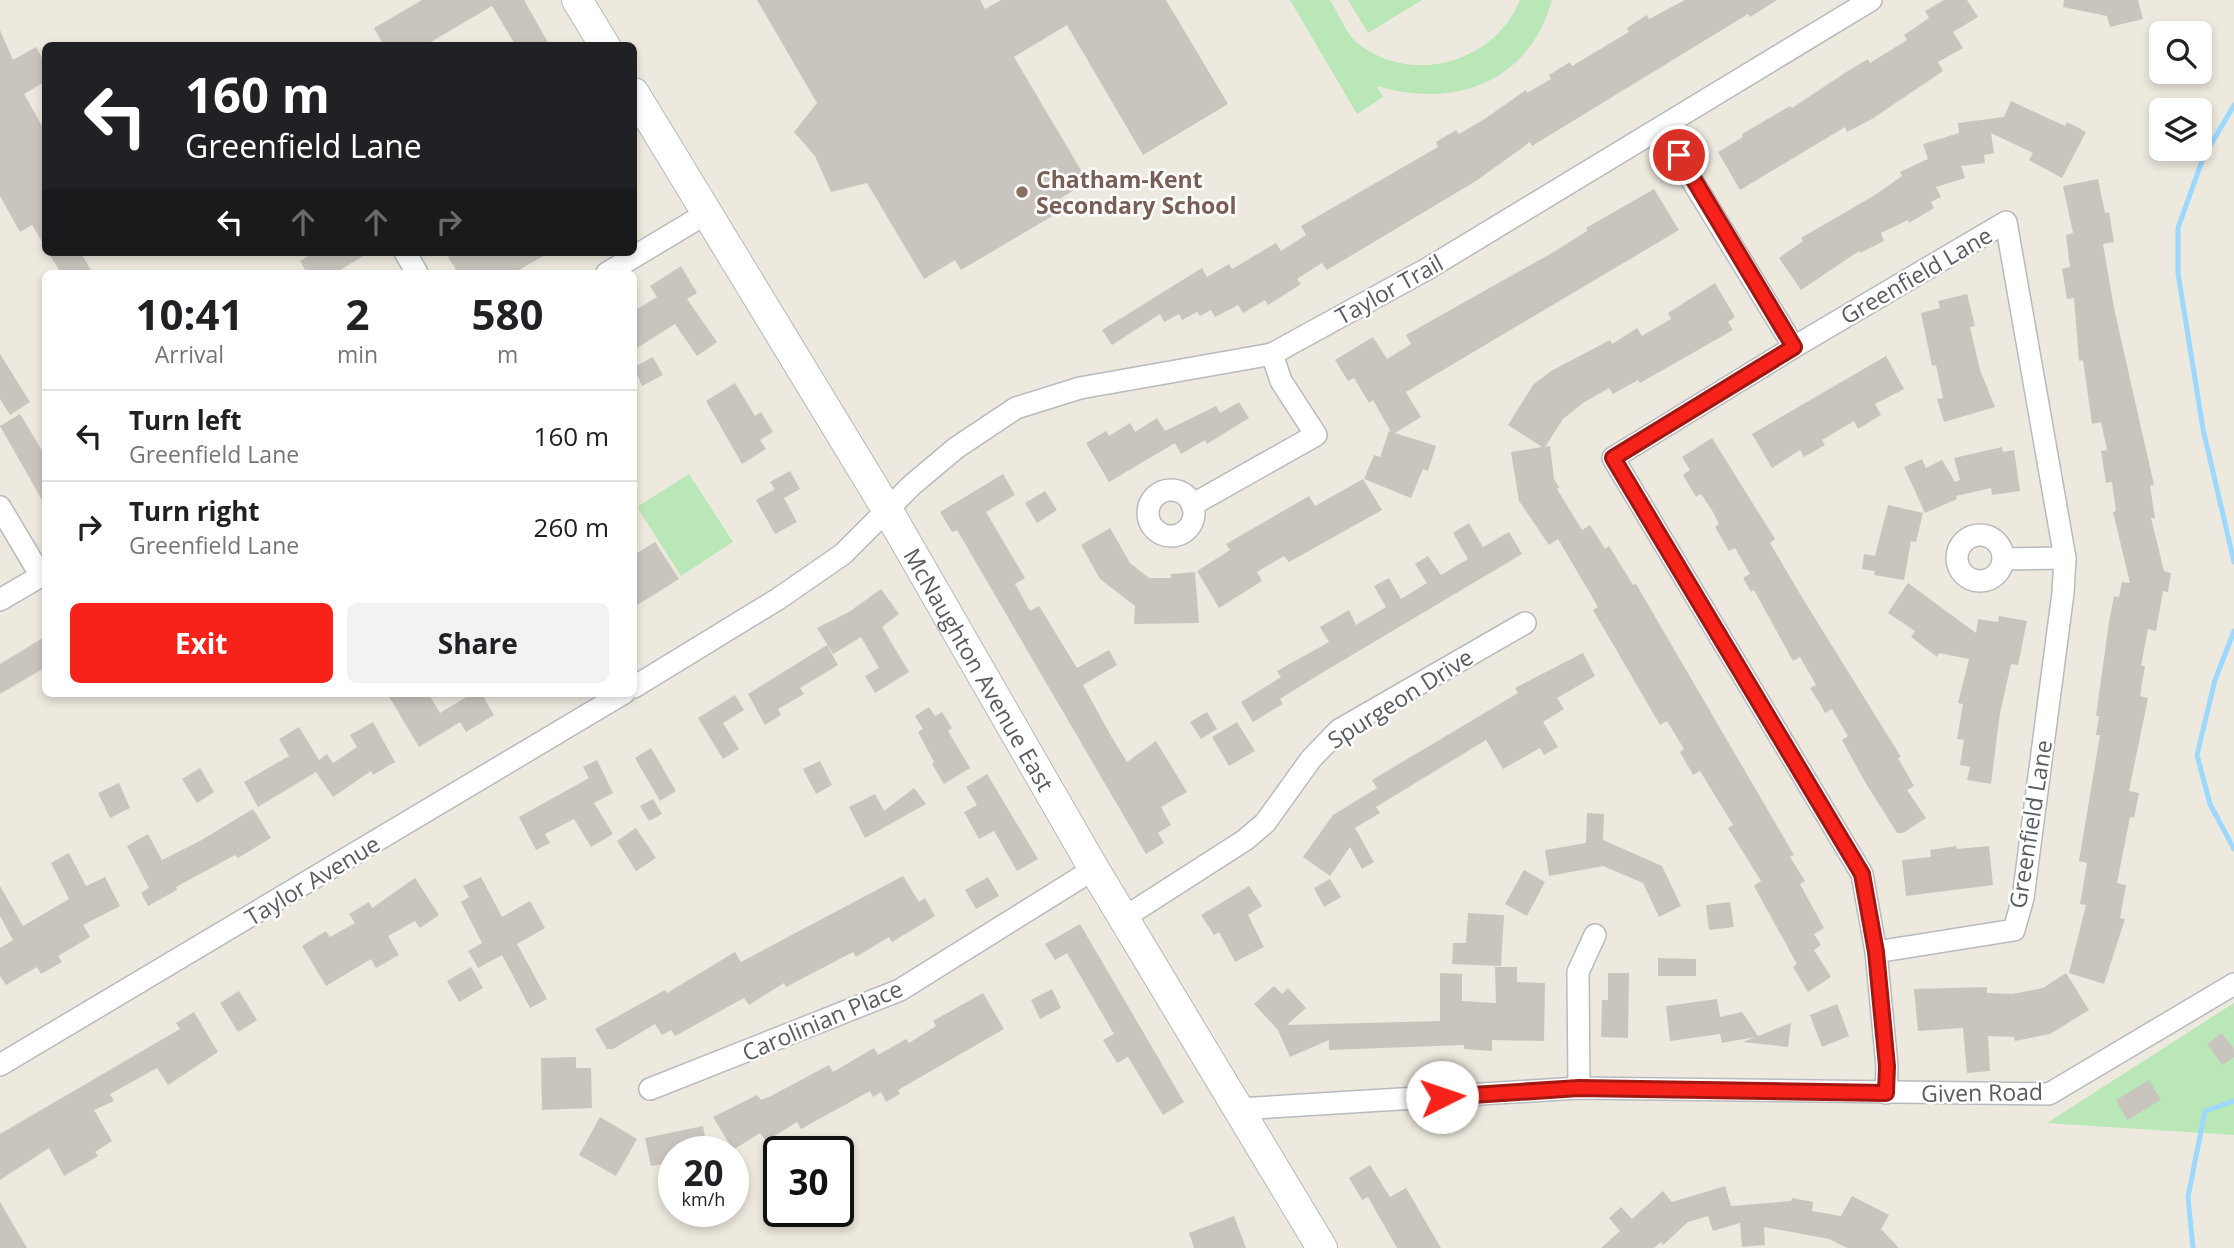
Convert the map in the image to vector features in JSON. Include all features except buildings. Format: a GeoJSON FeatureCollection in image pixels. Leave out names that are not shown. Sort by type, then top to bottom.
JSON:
{"type":"FeatureCollection","features":[{"type":"Feature","properties":{"kind":"main road"},"geometry":{"type":"LineString","coordinates":[[577,0],[603,42]]}},
{"type":"Feature","properties":{"kind":"main road","name":"McNaughton Avenue East"},"geometry":{"type":"LineString","coordinates":[[637,98],[888,511],[1094,869],[1322,1248]]}},
{"type":"Feature","properties":{"kind":"street","name":"Taylor Trail"},"geometry":{"type":"LineString","coordinates":[[888,511],[956,448],[1016,408],[1080,388],[1272,354],[1427,269],[1871,0]]}},
{"type":"Feature","properties":{"kind":"street"},"geometry":{"type":"LineString","coordinates":[[1660,128],[1794,347]]}},
{"type":"Feature","properties":{"kind":"street"},"geometry":{"type":"LineString","coordinates":[[637,255],[706,213]]}},
{"type":"Feature","properties":{"kind":"street","name":"Greenfield Lane"},"geometry":{"type":"LineString","coordinates":[[1876,952],[2014,930],[2023,898],[2065,558],[2006,222],[1613,458],[1862,874],[1876,952],[1887,1066],[1886,1093]]}},
{"type":"Feature","properties":{"kind":"street"},"geometry":{"type":"LineString","coordinates":[[612,270],[635,256]]}},
{"type":"Feature","properties":{"kind":"street"},"geometry":{"type":"LineString","coordinates":[[1192,505],[1316,435],[1281,381],[1272,354]]}},
{"type":"Feature","properties":{"kind":"street"},"geometry":{"type":"LineString","coordinates":[[0,507],[42,572]]}},
{"type":"Feature","properties":{"kind":"street"},"geometry":{"type":"LineString","coordinates":[[637,685],[778,599],[843,554],[888,511]]}},
{"type":"Feature","properties":{"kind":"street"},"geometry":{"type":"LineString","coordinates":[[2003,559],[2065,558]]}},
{"type":"Feature","properties":{"kind":"street"},"geometry":{"type":"LineString","coordinates":[[0,600],[42,575]]}},
{"type":"Feature","properties":{"kind":"street","name":"Spurgeon Drive"},"geometry":{"type":"LineString","coordinates":[[1125,917],[1245,840],[1265,823],[1311,759],[1339,730],[1525,623]]}},
{"type":"Feature","properties":{"kind":"street","name":"Taylor Avenue"},"geometry":{"type":"LineString","coordinates":[[0,1065],[617,697]]}},
{"type":"Feature","properties":{"kind":"street","name":"Carolinian Place"},"geometry":{"type":"LineString","coordinates":[[650,1089],[900,990],[1094,869]]}},
{"type":"Feature","properties":{"kind":"street"},"geometry":{"type":"LineString","coordinates":[[1579,1088],[1578,972],[1595,935]]}},
{"type":"Feature","properties":{"kind":"street","name":"Given Road"},"geometry":{"type":"LineString","coordinates":[[1239,1109],[1579,1088],[2049,1094],[2234,984]]}},
{"type":"Feature","properties":{"kind":"green space"},"geometry":{"type":"Polygon","coordinates":[[[1290,0],[1330,0],[1356,42],[1378,56],[1401,63],[1425,65],[1449,61],[1471,53],[1491,39],[1508,22],[1520,0],[1552,0],[1541,28],[1526,52],[1507,70],[1485,83],[1460,91],[1434,94],[1377,86],[1383,97],[1357,114],[1290,0]]]}},
{"type":"Feature","properties":{"kind":"green space"},"geometry":{"type":"Polygon","coordinates":[[[1348,0],[1422,0],[1368,33],[1348,0]]]}},
{"type":"Feature","properties":{"kind":"green space"},"geometry":{"type":"Polygon","coordinates":[[[689,474],[733,542],[681,576],[637,507],[689,474]]]}},
{"type":"Feature","properties":{"kind":"green space"},"geometry":{"type":"Polygon","coordinates":[[[2234,1003],[2234,1135],[2047,1123],[2234,1003]]]}},
{"type":"Feature","properties":{"kind":"waterway"},"geometry":{"type":"LineString","coordinates":[[2234,105],[2203,158],[2178,228],[2178,273],[2203,429],[2234,562]]}},
{"type":"Feature","properties":{"kind":"waterway"},"geometry":{"type":"LineString","coordinates":[[2234,631],[2215,680],[2197,755],[2210,804],[2234,849]]}},
{"type":"Feature","properties":{"kind":"waterway"},"geometry":{"type":"LineString","coordinates":[[2193,1248],[2188,1197],[2205,1111],[2234,1101]]}},
{"type":"Feature","properties":{"kind":"place","name":"Chatham-Kent Secondary School"},"geometry":{"type":"Point","coordinates":[1022,192]}},
{"type":"Feature","properties":{"kind":"route"},"geometry":{"type":"LineString","coordinates":[[1442,1097],[1579,1088],[1886,1093],[1887,1066],[1876,952],[1868,891],[1862,874],[1613,458],[1794,347],[1679,155]]}}]}
